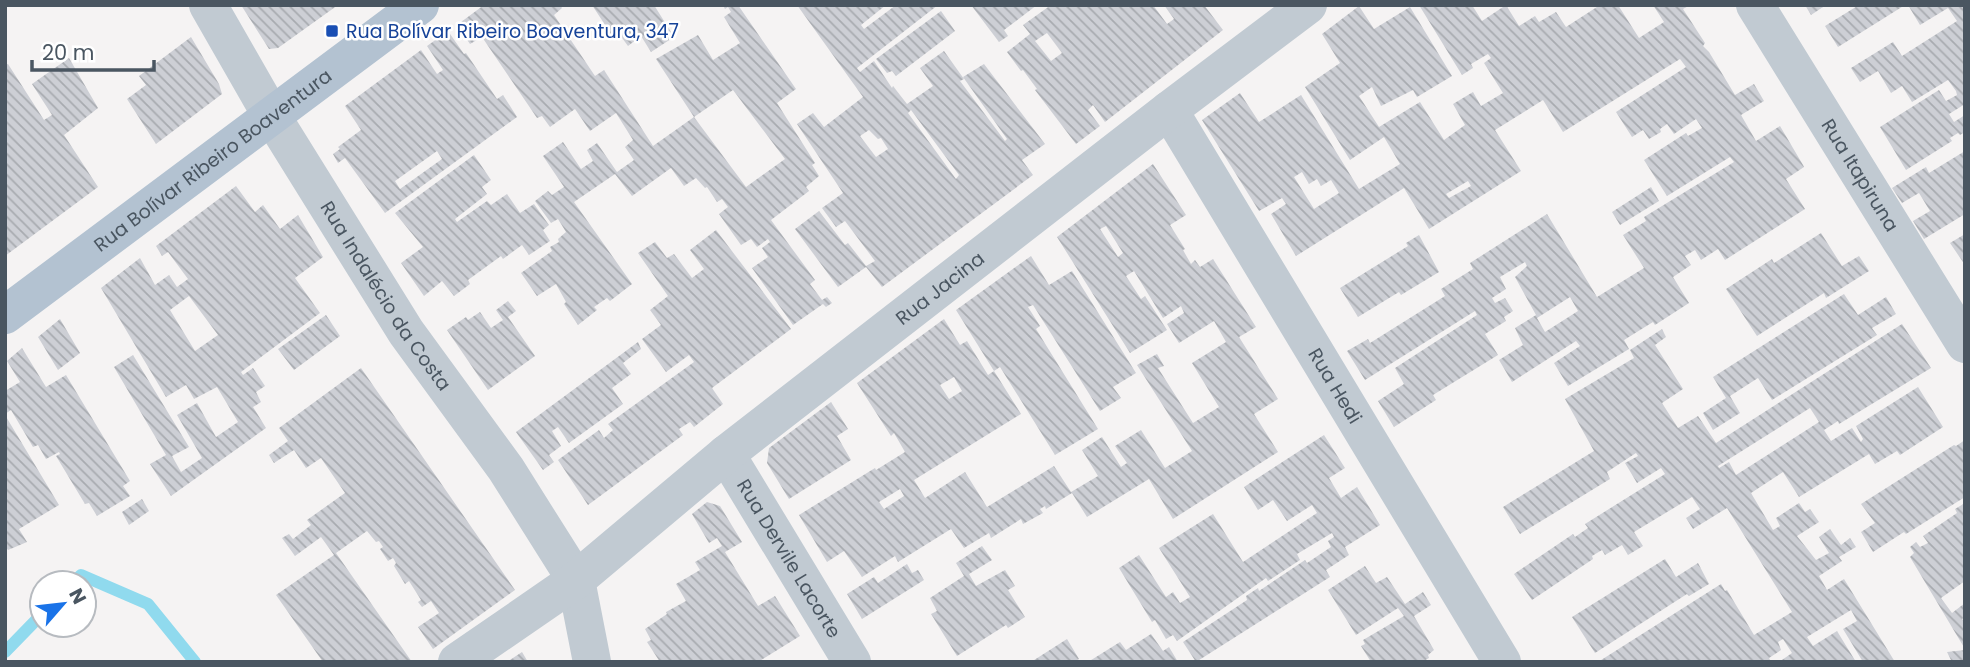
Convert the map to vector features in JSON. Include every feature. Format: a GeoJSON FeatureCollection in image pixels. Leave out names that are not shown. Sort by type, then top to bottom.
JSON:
{"type":"FeatureCollection","features":[{"type":"Feature","properties":{"kind":"main road","name":"Rua Bolívar Ribeiro Boaventura"},"geometry":{"type":"LineString","coordinates":[[5,315],[420,5]]}},
{"type":"Feature","properties":{"kind":"street","name":"Rua Indalécio da Costa"},"geometry":{"type":"LineString","coordinates":[[208,5],[271,115],[406,332],[506,469],[576,580]]}},
{"type":"Feature","properties":{"kind":"street","name":"Rua Jacina"},"geometry":{"type":"LineString","coordinates":[[457,662],[576,580],[726,454],[1308,5]]}},
{"type":"Feature","properties":{"kind":"street","name":"Rua Itapiruna"},"geometry":{"type":"LineString","coordinates":[[1755,5],[1965,344]]}},
{"type":"Feature","properties":{"kind":"street","name":"Rua Hedi"},"geometry":{"type":"LineString","coordinates":[[1169,110],[1502,662]]}},
{"type":"Feature","properties":{"kind":"street","name":"Rua Dervile Lacorte"},"geometry":{"type":"LineString","coordinates":[[726,454],[852,662]]}},
{"type":"Feature","properties":{"kind":"street"},"geometry":{"type":"LineString","coordinates":[[576,580],[592,662]]}},
{"type":"Feature","properties":{"kind":"building"},"geometry":{"type":"Polygon","coordinates":[[[241,5],[338,5],[278,48],[269,49],[241,5]]]}},
{"type":"Feature","properties":{"kind":"building"},"geometry":{"type":"Polygon","coordinates":[[[484,5],[560,5],[562,8],[554,15],[595,76],[604,70],[653,146],[694,117],[656,59],[698,35],[713,60],[740,43],[724,17],[731,12],[723,5],[738,5],[796,89],[777,103],[815,163],[812,165],[819,176],[806,187],[809,191],[771,220],[815,280],[810,284],[822,300],[827,297],[832,303],[826,307],[823,304],[793,325],[752,268],[768,257],[762,248],[770,242],[768,239],[757,247],[751,239],[741,245],[719,214],[728,207],[722,199],[717,202],[707,187],[696,178],[684,186],[671,168],[632,196],[615,174],[574,202],[632,284],[610,301],[607,298],[594,307],[597,310],[578,325],[564,304],[566,302],[556,284],[537,296],[521,273],[552,251],[550,247],[559,242],[558,239],[566,232],[558,219],[551,223],[535,201],[548,191],[552,195],[564,187],[543,156],[563,142],[581,169],[593,161],[587,150],[597,143],[617,172],[634,160],[625,147],[633,140],[616,113],[590,131],[575,109],[550,127],[542,116],[537,118],[482,37],[470,44],[457,25],[484,5]],[[733,90],[694,117],[746,187],[785,159],[733,90]]]}},
{"type":"Feature","properties":{"kind":"building"},"geometry":{"type":"Polygon","coordinates":[[[592,5],[654,5],[674,37],[651,52],[641,36],[628,46],[617,31],[611,34],[592,5]]]}},
{"type":"Feature","properties":{"kind":"building"},"geometry":{"type":"Polygon","coordinates":[[[797,5],[886,5],[861,25],[864,29],[896,5],[938,5],[857,68],[860,72],[874,61],[892,88],[893,86],[907,104],[933,86],[920,68],[944,51],[964,79],[960,81],[1005,141],[1007,139],[963,77],[984,64],[1045,144],[1022,160],[1033,175],[882,287],[866,267],[838,287],[795,229],[819,211],[845,245],[848,243],[866,266],[875,261],[845,221],[836,227],[822,208],[843,193],[797,124],[813,113],[824,127],[863,97],[797,5]],[[911,110],[908,113],[956,179],[959,175],[911,110]],[[869,130],[860,136],[876,157],[888,149],[881,138],[878,139],[869,130]]]}},
{"type":"Feature","properties":{"kind":"building"},"geometry":{"type":"Polygon","coordinates":[[[971,5],[1037,5],[1004,30],[1008,36],[999,42],[971,5]]]}},
{"type":"Feature","properties":{"kind":"building"},"geometry":{"type":"Polygon","coordinates":[[[1051,5],[1153,5],[1167,24],[1174,19],[1164,5],[1204,5],[1223,30],[1105,122],[1093,105],[1088,110],[1100,126],[1076,144],[1007,52],[1030,34],[1023,25],[1051,5]],[[1047,33],[1035,41],[1051,61],[1062,53],[1047,33]]]}},
{"type":"Feature","properties":{"kind":"building"},"geometry":{"type":"Polygon","coordinates":[[[1419,5],[1472,5],[1482,21],[1506,5],[1519,26],[1535,16],[1539,22],[1556,12],[1566,27],[1600,5],[1618,5],[1639,38],[1664,22],[1653,5],[1690,5],[1683,9],[1735,95],[1754,84],[1764,101],[1741,115],[1756,141],[1780,126],[1803,165],[1804,167],[1786,179],[1805,209],[1725,260],[1718,249],[1701,260],[1695,250],[1685,256],[1691,265],[1673,277],[1689,303],[1655,325],[1653,322],[1624,340],[1629,349],[1568,386],[1554,363],[1580,346],[1576,341],[1512,382],[1499,360],[1523,345],[1515,328],[1536,315],[1515,277],[1527,266],[1525,262],[1500,277],[1506,289],[1492,298],[1495,303],[1505,298],[1513,311],[1504,317],[1506,321],[1485,334],[1498,355],[1433,395],[1436,400],[1394,427],[1378,401],[1404,384],[1395,368],[1477,315],[1475,311],[1365,380],[1347,351],[1368,339],[1370,343],[1445,296],[1441,289],[1473,269],[1470,263],[1547,214],[1597,297],[1644,268],[1623,235],[1646,221],[1644,217],[1734,162],[1730,157],[1667,196],[1644,160],[1686,133],[1688,136],[1702,128],[1696,119],[1674,134],[1667,124],[1660,129],[1661,132],[1649,139],[1643,130],[1632,137],[1616,112],[1686,67],[1680,59],[1563,132],[1543,100],[1495,130],[1521,171],[1429,229],[1404,188],[1296,256],[1271,214],[1286,204],[1282,198],[1259,211],[1202,120],[1240,93],[1259,122],[1301,95],[1359,189],[1400,164],[1384,137],[1350,160],[1305,87],[1340,63],[1322,34],[1359,6],[1374,29],[1410,7],[1452,76],[1417,97],[1413,90],[1381,106],[1372,87],[1359,96],[1379,127],[1420,102],[1444,140],[1465,125],[1453,104],[1473,92],[1481,106],[1503,93],[1484,63],[1491,58],[1488,54],[1471,64],[1473,68],[1462,75],[1419,5]],[[1302,172],[1294,177],[1314,209],[1339,193],[1331,180],[1321,186],[1317,179],[1309,184],[1302,172]],[[1468,181],[1446,194],[1449,198],[1471,186],[1468,181]],[[1570,297],[1537,318],[1545,332],[1578,311],[1570,297]]]}},
{"type":"Feature","properties":{"kind":"building"},"geometry":{"type":"Polygon","coordinates":[[[1805,5],[1826,5],[1811,15],[1805,5]]]}},
{"type":"Feature","properties":{"kind":"building"},"geometry":{"type":"Polygon","coordinates":[[[1859,5],[1905,5],[1838,47],[1825,26],[1859,5]]]}},
{"type":"Feature","properties":{"kind":"building"},"geometry":{"type":"Polygon","coordinates":[[[1908,5],[1965,5],[1965,104],[1949,114],[1954,122],[1965,115],[1965,132],[1950,138],[1952,141],[1906,170],[1880,127],[1939,90],[1946,101],[1957,95],[1956,91],[1948,80],[1912,102],[1902,86],[1891,93],[1878,71],[1860,82],[1851,68],[1893,42],[1902,56],[1957,21],[1948,8],[1920,25],[1908,5]]]}},
{"type":"Feature","properties":{"kind":"building"},"geometry":{"type":"Polygon","coordinates":[[[941,11],[955,31],[896,76],[892,71],[887,73],[876,59],[941,11]]]}},
{"type":"Feature","properties":{"kind":"building"},"geometry":{"type":"Polygon","coordinates":[[[448,31],[497,99],[503,95],[517,117],[385,213],[345,158],[338,163],[333,154],[361,130],[345,106],[421,50],[437,74],[443,70],[427,46],[448,31]],[[437,151],[395,181],[400,189],[442,159],[437,151]]]}},
{"type":"Feature","properties":{"kind":"building"},"geometry":{"type":"Polygon","coordinates":[[[191,37],[219,84],[222,94],[156,144],[127,99],[146,85],[139,76],[191,37]]]}},
{"type":"Feature","properties":{"kind":"building"},"geometry":{"type":"Polygon","coordinates":[[[69,58],[98,108],[64,135],[98,187],[5,256],[5,65],[8,64],[44,120],[52,115],[32,84],[69,58]]]}},
{"type":"Feature","properties":{"kind":"building"},"geometry":{"type":"Polygon","coordinates":[[[1965,151],[1965,214],[1924,239],[1913,221],[1930,211],[1919,193],[1902,203],[1892,188],[1926,167],[1929,173],[1965,151]]]}},
{"type":"Feature","properties":{"kind":"building"},"geometry":{"type":"Polygon","coordinates":[[[474,155],[491,180],[482,187],[487,194],[455,219],[457,222],[487,201],[491,205],[507,194],[520,213],[534,204],[549,225],[543,230],[550,241],[529,255],[522,245],[503,259],[501,256],[468,280],[470,284],[454,296],[442,281],[424,296],[401,263],[423,247],[395,213],[474,155]]]}},
{"type":"Feature","properties":{"kind":"building"},"geometry":{"type":"Polygon","coordinates":[[[1153,164],[1186,215],[1170,225],[1191,264],[1195,260],[1200,267],[1213,259],[1256,327],[1239,337],[1278,399],[1254,414],[1278,452],[1173,519],[1149,479],[1087,517],[1072,493],[1046,509],[1045,506],[1040,509],[1043,513],[1023,524],[1021,519],[991,538],[989,533],[964,548],[951,529],[898,562],[895,556],[862,577],[844,551],[827,562],[799,515],[905,452],[894,433],[891,436],[857,383],[944,319],[960,345],[967,341],[988,375],[994,371],[1021,414],[914,480],[925,498],[965,472],[987,507],[1054,466],[1071,492],[1098,476],[1082,450],[1102,437],[1121,467],[1127,463],[1115,446],[1141,430],[1165,468],[1192,451],[1137,365],[1157,354],[1164,366],[1158,368],[1193,423],[1219,407],[1192,363],[1226,342],[1214,321],[1179,343],[1167,324],[1184,313],[1181,306],[1163,318],[1134,271],[1126,276],[1141,299],[1145,296],[1167,330],[1130,353],[1057,237],[1153,164]],[[1106,226],[1100,229],[1118,257],[1123,253],[1106,226]],[[954,377],[940,385],[949,399],[962,391],[954,377]],[[900,489],[879,502],[884,509],[904,496],[900,489]]]}},
{"type":"Feature","properties":{"kind":"building"},"geometry":{"type":"Polygon","coordinates":[[[236,186],[255,212],[263,205],[280,229],[298,215],[323,257],[295,278],[320,313],[241,372],[243,375],[253,368],[265,386],[256,392],[261,402],[253,407],[266,428],[171,496],[150,464],[166,455],[114,367],[133,355],[189,447],[172,456],[181,472],[202,458],[177,415],[197,403],[216,437],[238,422],[217,387],[194,399],[186,385],[166,397],[101,288],[140,258],[155,285],[169,275],[177,287],[188,279],[168,252],[162,256],[156,246],[236,186]],[[189,296],[170,310],[195,351],[218,335],[189,296]]]}},
{"type":"Feature","properties":{"kind":"building"},"geometry":{"type":"Polygon","coordinates":[[[1651,187],[1659,201],[1620,225],[1612,212],[1651,187]]]}},
{"type":"Feature","properties":{"kind":"building"},"geometry":{"type":"Polygon","coordinates":[[[716,230],[791,329],[712,388],[723,404],[694,427],[690,422],[679,429],[683,435],[588,505],[558,460],[599,430],[604,438],[613,430],[608,424],[694,362],[689,355],[666,372],[642,339],[661,325],[650,310],[668,296],[638,253],[655,242],[667,258],[674,254],[692,278],[704,269],[690,250],[716,230]]]}},
{"type":"Feature","properties":{"kind":"building"},"geometry":{"type":"Polygon","coordinates":[[[1821,233],[1842,266],[1859,256],[1869,271],[1826,298],[1824,293],[1757,336],[1726,289],[1772,259],[1774,263],[1821,233]]]}},
{"type":"Feature","properties":{"kind":"building"},"geometry":{"type":"Polygon","coordinates":[[[1965,234],[1965,265],[1950,243],[1965,234]]]}},
{"type":"Feature","properties":{"kind":"building"},"geometry":{"type":"Polygon","coordinates":[[[1419,235],[1439,272],[1358,317],[1340,288],[1408,246],[1406,243],[1419,235]]]}},
{"type":"Feature","properties":{"kind":"building"},"geometry":{"type":"Polygon","coordinates":[[[1031,256],[1049,285],[1072,271],[1136,373],[1113,387],[1121,398],[1100,411],[1033,305],[1028,307],[1040,326],[1036,329],[1098,429],[1055,455],[1000,367],[994,371],[956,310],[1031,256]]]}},
{"type":"Feature","properties":{"kind":"building"},"geometry":{"type":"Polygon","coordinates":[[[1844,294],[1858,315],[1886,297],[1896,314],[1872,328],[1877,335],[1772,400],[1758,378],[1730,396],[1740,413],[1713,430],[1703,413],[1726,398],[1713,377],[1844,294]]]}},
{"type":"Feature","properties":{"kind":"building"},"geometry":{"type":"Polygon","coordinates":[[[508,301],[516,311],[508,317],[535,356],[488,390],[447,330],[466,317],[468,320],[480,312],[491,328],[503,320],[496,310],[508,301]]]}},
{"type":"Feature","properties":{"kind":"building"},"geometry":{"type":"Polygon","coordinates":[[[326,315],[340,336],[294,370],[278,349],[326,315]]]}},
{"type":"Feature","properties":{"kind":"building"},"geometry":{"type":"Polygon","coordinates":[[[60,319],[80,353],[58,370],[38,337],[60,319]]]}},
{"type":"Feature","properties":{"kind":"building"},"geometry":{"type":"Polygon","coordinates":[[[1902,324],[1931,368],[1839,424],[1838,421],[1824,430],[1831,441],[1852,428],[1861,442],[1863,439],[1856,426],[1918,387],[1943,427],[1900,455],[1897,451],[1875,464],[1869,454],[1799,497],[1783,472],[1751,493],[1773,530],[1780,526],[1776,518],[1799,503],[1805,512],[1810,509],[1819,522],[1797,536],[1816,560],[1829,553],[1819,537],[1830,529],[1841,545],[1850,538],[1856,547],[1839,557],[1842,561],[1819,576],[1827,590],[1844,579],[1895,662],[1863,662],[1843,629],[1857,621],[1851,610],[1807,637],[1813,646],[1837,631],[1856,662],[1779,662],[1792,653],[1783,639],[1778,642],[1781,650],[1769,658],[1771,662],[1598,662],[1721,584],[1754,635],[1792,612],[1727,508],[1693,529],[1686,518],[1700,509],[1692,497],[1634,532],[1643,546],[1628,555],[1622,545],[1605,555],[1602,550],[1532,600],[1514,574],[1573,534],[1575,537],[1588,528],[1585,524],[1665,474],[1661,468],[1637,483],[1625,463],[1638,456],[1636,453],[1607,472],[1610,479],[1520,534],[1503,507],[1594,451],[1565,399],[1634,358],[1630,350],[1662,329],[1666,337],[1655,345],[1683,389],[1662,403],[1678,428],[1698,416],[1716,443],[1902,324]],[[1810,408],[1718,466],[1719,468],[1729,462],[1736,475],[1819,422],[1810,408]]]}},
{"type":"Feature","properties":{"kind":"building"},"geometry":{"type":"Polygon","coordinates":[[[638,342],[641,349],[623,363],[631,374],[612,388],[623,404],[569,443],[558,427],[552,431],[561,446],[549,455],[554,462],[543,470],[516,432],[638,342]]]}},
{"type":"Feature","properties":{"kind":"building"},"geometry":{"type":"Polygon","coordinates":[[[22,348],[46,387],[66,375],[130,481],[123,486],[130,496],[97,516],[89,503],[85,504],[56,456],[59,452],[46,459],[38,445],[33,447],[11,410],[5,414],[5,391],[20,382],[7,361],[22,348]]]}},
{"type":"Feature","properties":{"kind":"building"},"geometry":{"type":"Polygon","coordinates":[[[361,368],[515,590],[433,649],[418,627],[439,613],[431,601],[422,607],[418,602],[421,600],[409,581],[405,584],[394,566],[396,563],[393,558],[388,561],[380,549],[383,547],[379,541],[376,542],[367,531],[336,553],[412,662],[323,662],[276,595],[334,555],[321,537],[295,556],[282,538],[289,534],[293,539],[311,525],[307,520],[345,493],[321,458],[306,468],[294,450],[274,463],[269,455],[288,441],[279,428],[361,368]]]}},
{"type":"Feature","properties":{"kind":"building"},"geometry":{"type":"Polygon","coordinates":[[[831,402],[848,429],[837,436],[851,460],[789,499],[767,463],[769,448],[831,402]]]}},
{"type":"Feature","properties":{"kind":"building"},"geometry":{"type":"Polygon","coordinates":[[[5,415],[59,505],[19,529],[27,542],[8,550],[5,546],[5,415]]]}},
{"type":"Feature","properties":{"kind":"building"},"geometry":{"type":"Polygon","coordinates":[[[1324,435],[1345,468],[1329,478],[1341,498],[1357,487],[1380,525],[1345,547],[1349,555],[1326,570],[1330,577],[1196,662],[1183,642],[1247,600],[1246,596],[1258,588],[1259,591],[1305,560],[1307,563],[1331,547],[1328,541],[1334,537],[1332,533],[1297,554],[1300,560],[1268,581],[1266,578],[1177,641],[1173,635],[1166,639],[1155,620],[1152,622],[1119,568],[1139,555],[1166,597],[1173,592],[1180,603],[1190,597],[1159,548],[1213,514],[1243,562],[1317,513],[1312,505],[1287,521],[1273,500],[1258,510],[1244,487],[1324,435]]]}},
{"type":"Feature","properties":{"kind":"building"},"geometry":{"type":"Polygon","coordinates":[[[1965,440],[1965,497],[1873,552],[1861,532],[1875,523],[1861,504],[1965,440]]]}},
{"type":"Feature","properties":{"kind":"building"},"geometry":{"type":"Polygon","coordinates":[[[142,499],[149,511],[129,525],[122,512],[142,499]]]}},
{"type":"Feature","properties":{"kind":"building"},"geometry":{"type":"Polygon","coordinates":[[[707,502],[720,506],[742,542],[725,552],[758,606],[775,596],[800,636],[758,662],[660,662],[647,642],[651,640],[645,629],[667,614],[666,612],[686,601],[676,584],[700,570],[695,562],[722,546],[717,538],[709,543],[692,514],[707,502]]]}},
{"type":"Feature","properties":{"kind":"building"},"geometry":{"type":"Polygon","coordinates":[[[1965,503],[1965,581],[1941,598],[1952,613],[1965,603],[1965,617],[1962,619],[1965,623],[1965,649],[1910,557],[1914,553],[1910,547],[1916,542],[1920,547],[1928,543],[1923,536],[1957,513],[1955,509],[1965,503]]]}},
{"type":"Feature","properties":{"kind":"building"},"geometry":{"type":"Polygon","coordinates":[[[982,546],[992,560],[969,574],[976,586],[1005,570],[1015,586],[1008,590],[1025,617],[1008,628],[1006,625],[957,656],[931,614],[937,611],[930,598],[964,576],[956,563],[982,546]]]}},
{"type":"Feature","properties":{"kind":"building"},"geometry":{"type":"Polygon","coordinates":[[[1665,559],[1676,577],[1698,563],[1709,584],[1689,596],[1687,594],[1595,653],[1572,617],[1665,559]]]}},
{"type":"Feature","properties":{"kind":"building"},"geometry":{"type":"Polygon","coordinates":[[[907,564],[912,573],[918,570],[924,580],[862,619],[847,594],[874,577],[878,583],[907,564]]]}},
{"type":"Feature","properties":{"kind":"building"},"geometry":{"type":"Polygon","coordinates":[[[1365,566],[1376,583],[1387,577],[1405,604],[1423,592],[1431,605],[1414,616],[1434,650],[1428,655],[1429,658],[1422,662],[1371,662],[1361,646],[1365,644],[1363,640],[1404,616],[1398,608],[1356,635],[1328,590],[1365,566]]]}},
{"type":"Feature","properties":{"kind":"building"},"geometry":{"type":"Polygon","coordinates":[[[1151,634],[1163,651],[1169,647],[1178,662],[1088,662],[1120,642],[1126,650],[1151,634]]]}},
{"type":"Feature","properties":{"kind":"building"},"geometry":{"type":"Polygon","coordinates":[[[1067,639],[1079,659],[1074,662],[1031,662],[1067,639]]]}},
{"type":"Feature","properties":{"kind":"building"},"geometry":{"type":"Polygon","coordinates":[[[1965,650],[1965,662],[1952,662],[1947,652],[1965,650]]]}},
{"type":"Feature","properties":{"kind":"building"},"geometry":{"type":"Polygon","coordinates":[[[522,652],[528,662],[507,662],[522,652]]]}},
{"type":"Feature","properties":{"kind":"waterway"},"geometry":{"type":"LineString","coordinates":[[98,582],[148,604],[195,662]]}},
{"type":"Feature","properties":{"kind":"waterway"},"geometry":{"type":"LineString","coordinates":[[5,652],[28,628]]}},
{"type":"Feature","properties":{"kind":"place","name":"Rua Bolívar Ribeiro Boaventura, 347"},"geometry":{"type":"Point","coordinates":[332,31]}}]}
